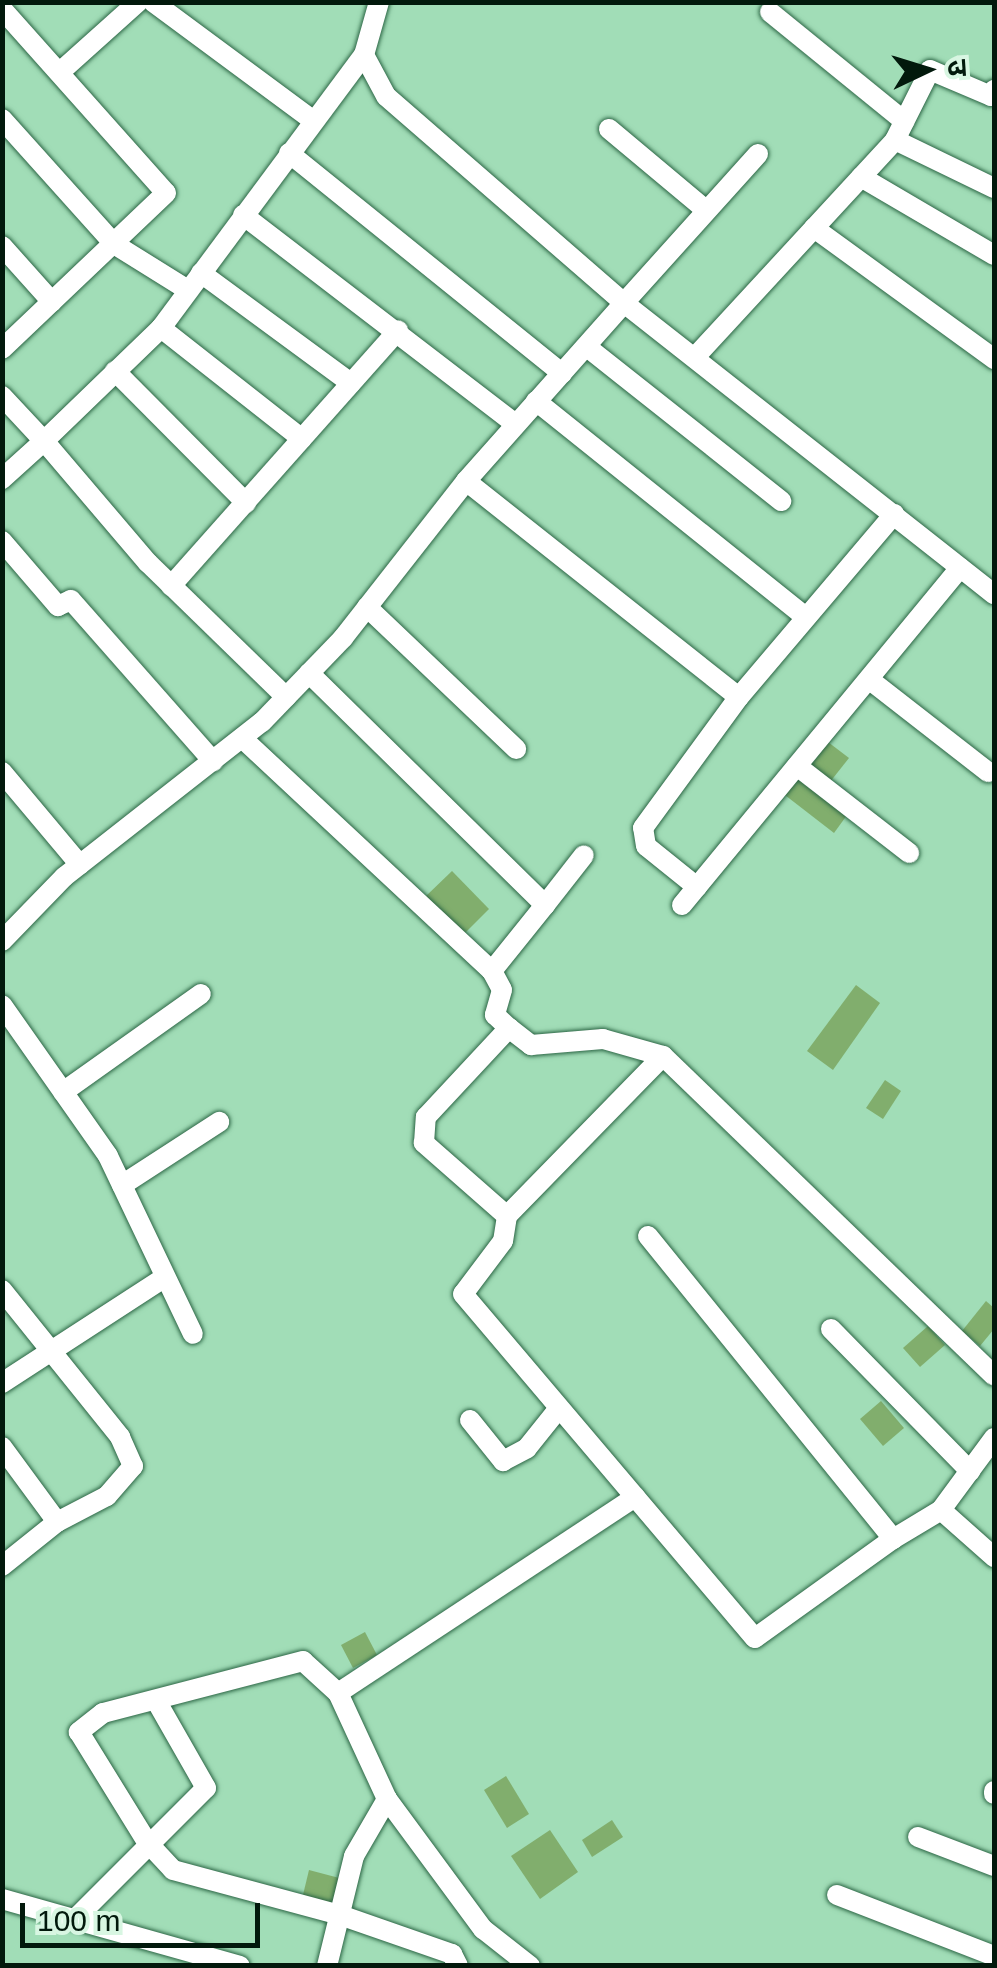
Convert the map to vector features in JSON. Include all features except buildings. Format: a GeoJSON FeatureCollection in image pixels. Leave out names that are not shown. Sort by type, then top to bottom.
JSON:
{"type":"FeatureCollection","features":[{"type":"Feature","properties":{"kind":"street"},"geometry":{"type":"LineString","coordinates":[[153,2],[314,121]]}},
{"type":"Feature","properties":{"kind":"street"},"geometry":{"type":"LineString","coordinates":[[2,478],[161,328],[364,55],[379,2]]}},
{"type":"Feature","properties":{"kind":"street"},"geometry":{"type":"LineString","coordinates":[[60,72],[124,7]]}},
{"type":"Feature","properties":{"kind":"street"},"geometry":{"type":"LineString","coordinates":[[2,8],[165,185],[161,200],[2,349]]}},
{"type":"Feature","properties":{"kind":"street"},"geometry":{"type":"LineString","coordinates":[[770,12],[900,131],[994,188]]}},
{"type":"Feature","properties":{"kind":"street"},"geometry":{"type":"LineString","coordinates":[[364,55],[386,96],[624,303],[994,594]]}},
{"type":"Feature","properties":{"kind":"street"},"geometry":{"type":"LineString","coordinates":[[695,357],[900,131],[930,70],[992,96],[994,90]]}},
{"type":"Feature","properties":{"kind":"street"},"geometry":{"type":"LineString","coordinates":[[2,119],[114,244],[194,282],[351,383]]}},
{"type":"Feature","properties":{"kind":"street"},"geometry":{"type":"LineString","coordinates":[[609,129],[706,210]]}},
{"type":"Feature","properties":{"kind":"street"},"geometry":{"type":"LineString","coordinates":[[289,153],[562,372]]}},
{"type":"Feature","properties":{"kind":"street"},"geometry":{"type":"LineString","coordinates":[[2,941],[80,865],[242,738],[309,673],[515,424],[758,154]]}},
{"type":"Feature","properties":{"kind":"street"},"geometry":{"type":"LineString","coordinates":[[861,177],[994,255]]}},
{"type":"Feature","properties":{"kind":"street"},"geometry":{"type":"LineString","coordinates":[[243,215],[398,330],[515,424]]}},
{"type":"Feature","properties":{"kind":"street"},"geometry":{"type":"LineString","coordinates":[[814,228],[994,359]]}},
{"type":"Feature","properties":{"kind":"street"},"geometry":{"type":"LineString","coordinates":[[2,246],[52,302]]}},
{"type":"Feature","properties":{"kind":"street"},"geometry":{"type":"LineString","coordinates":[[161,328],[302,439]]}},
{"type":"Feature","properties":{"kind":"street"},"geometry":{"type":"LineString","coordinates":[[171,586],[398,330]]}},
{"type":"Feature","properties":{"kind":"street"},"geometry":{"type":"LineString","coordinates":[[587,347],[781,501]]}},
{"type":"Feature","properties":{"kind":"street"},"geometry":{"type":"LineString","coordinates":[[115,371],[246,504]]}},
{"type":"Feature","properties":{"kind":"street"},"geometry":{"type":"LineString","coordinates":[[2,396],[171,586],[286,696]]}},
{"type":"Feature","properties":{"kind":"street"},"geometry":{"type":"LineString","coordinates":[[536,401],[806,617]]}},
{"type":"Feature","properties":{"kind":"street"},"geometry":{"type":"LineString","coordinates":[[466,481],[739,697]]}},
{"type":"Feature","properties":{"kind":"street"},"geometry":{"type":"LineString","coordinates":[[697,887],[646,846],[643,828],[739,697],[894,514]]}},
{"type":"Feature","properties":{"kind":"street"},"geometry":{"type":"LineString","coordinates":[[2,540],[58,606],[72,600],[213,761]]}},
{"type":"Feature","properties":{"kind":"street"},"geometry":{"type":"LineString","coordinates":[[682,905],[960,568]]}},
{"type":"Feature","properties":{"kind":"street"},"geometry":{"type":"LineString","coordinates":[[367,607],[516,749]]}},
{"type":"Feature","properties":{"kind":"street"},"geometry":{"type":"LineString","coordinates":[[309,673],[544,905]]}},
{"type":"Feature","properties":{"kind":"street"},"geometry":{"type":"LineString","coordinates":[[870,680],[988,772]]}},
{"type":"Feature","properties":{"kind":"street"},"geometry":{"type":"LineString","coordinates":[[242,738],[492,971],[502,990],[496,1015],[509,1028],[531,1045],[603,1039],[663,1056],[994,1376]]}},
{"type":"Feature","properties":{"kind":"street"},"geometry":{"type":"LineString","coordinates":[[797,766],[909,854]]}},
{"type":"Feature","properties":{"kind":"street"},"geometry":{"type":"LineString","coordinates":[[2,772],[80,865]]}},
{"type":"Feature","properties":{"kind":"street"},"geometry":{"type":"LineString","coordinates":[[492,971],[584,855]]}},
{"type":"Feature","properties":{"kind":"street"},"geometry":{"type":"LineString","coordinates":[[63,1092],[201,994]]}},
{"type":"Feature","properties":{"kind":"street"},"geometry":{"type":"LineString","coordinates":[[2,1005],[122,1185],[192,1334]]}},
{"type":"Feature","properties":{"kind":"street"},"geometry":{"type":"LineString","coordinates":[[506,1216],[424,1143],[426,1116],[509,1028]]}},
{"type":"Feature","properties":{"kind":"street"},"geometry":{"type":"LineString","coordinates":[[663,1056],[506,1216],[503,1241],[463,1294],[755,1638],[893,1538],[941,1510],[994,1438]]}},
{"type":"Feature","properties":{"kind":"street"},"geometry":{"type":"LineString","coordinates":[[122,1185],[219,1122]]}},
{"type":"Feature","properties":{"kind":"street"},"geometry":{"type":"LineString","coordinates":[[648,1236],[893,1538]]}},
{"type":"Feature","properties":{"kind":"street"},"geometry":{"type":"LineString","coordinates":[[2,1382],[47,1348],[165,1277]]}},
{"type":"Feature","properties":{"kind":"street"},"geometry":{"type":"LineString","coordinates":[[2,1290],[120,1437],[133,1466],[108,1496],[57,1522],[2,1566]]}},
{"type":"Feature","properties":{"kind":"street"},"geometry":{"type":"LineString","coordinates":[[832,1329],[970,1470]]}},
{"type":"Feature","properties":{"kind":"street"},"geometry":{"type":"LineString","coordinates":[[470,1420],[503,1462],[527,1448],[559,1408]]}},
{"type":"Feature","properties":{"kind":"street"},"geometry":{"type":"LineString","coordinates":[[2,1447],[9,1470],[57,1522]]}},
{"type":"Feature","properties":{"kind":"street"},"geometry":{"type":"LineString","coordinates":[[338,1693],[635,1497]]}},
{"type":"Feature","properties":{"kind":"street"},"geometry":{"type":"LineString","coordinates":[[941,1510],[994,1556]]}},
{"type":"Feature","properties":{"kind":"street"},"geometry":{"type":"LineString","coordinates":[[458,1966],[452,1954],[340,1915],[173,1870],[147,1842],[79,1732],[104,1713],[158,1702],[302,1661],[338,1693],[387,1799],[483,1929],[530,1966]]}},
{"type":"Feature","properties":{"kind":"street"},"geometry":{"type":"LineString","coordinates":[[78,1916],[147,1842],[206,1788],[158,1702]]}},
{"type":"Feature","properties":{"kind":"street"},"geometry":{"type":"LineString","coordinates":[[327,1966],[354,1856],[387,1799]]}},
{"type":"Feature","properties":{"kind":"street"},"geometry":{"type":"LineString","coordinates":[[918,1837],[994,1866]]}},
{"type":"Feature","properties":{"kind":"street"},"geometry":{"type":"LineString","coordinates":[[838,1895],[992,1956]]}},
{"type":"Feature","properties":{"kind":"street"},"geometry":{"type":"LineString","coordinates":[[2,1899],[78,1916],[240,1966]]}}]}
